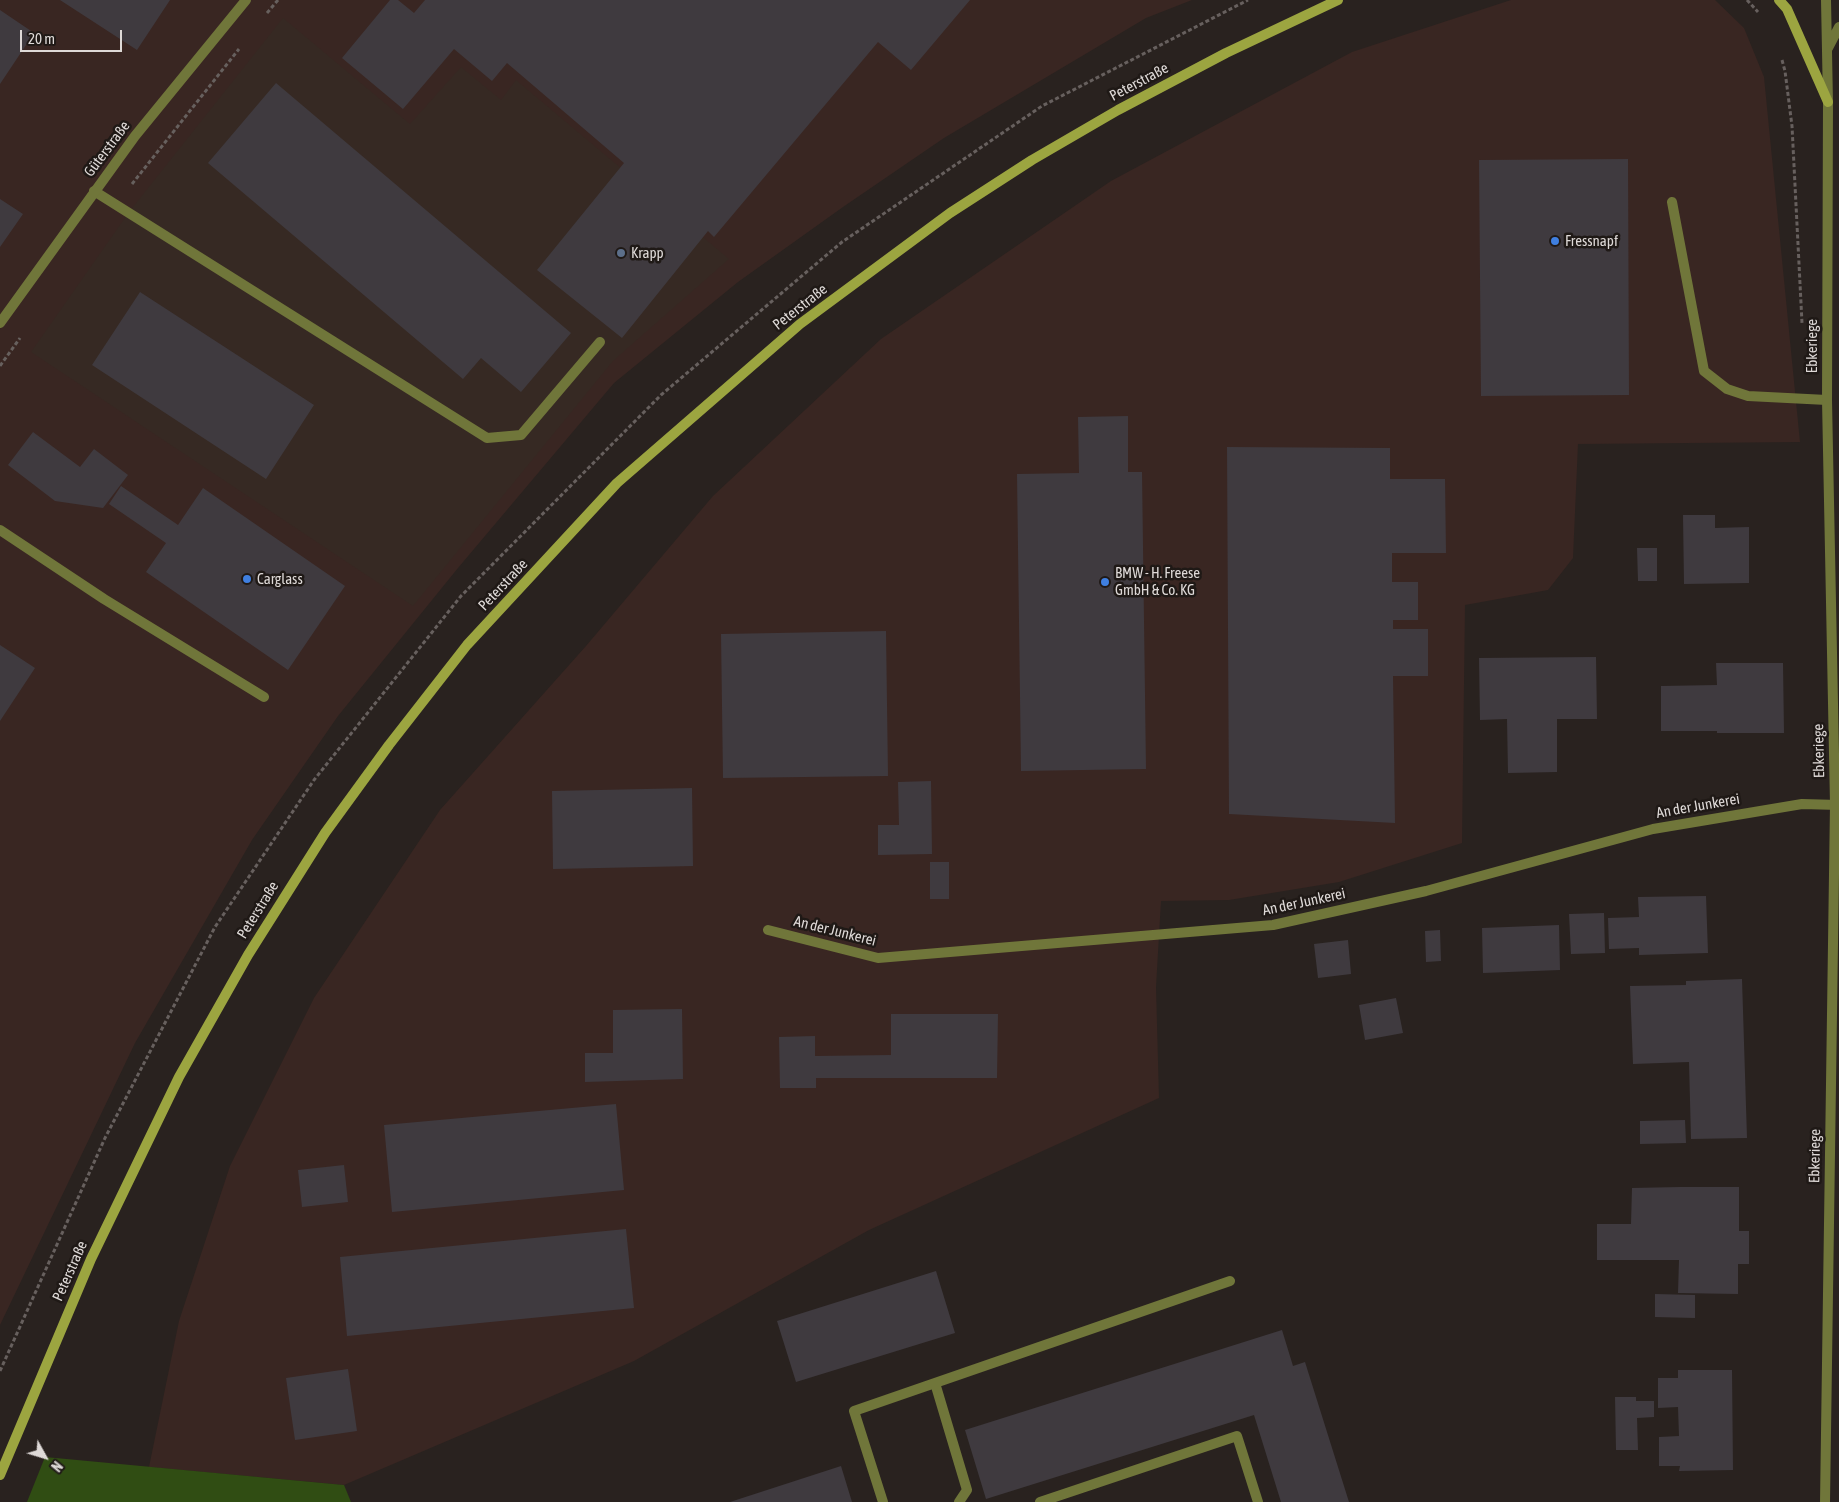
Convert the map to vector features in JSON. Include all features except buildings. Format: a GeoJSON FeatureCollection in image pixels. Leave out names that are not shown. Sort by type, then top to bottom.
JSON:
{"type":"FeatureCollection","features":[{"type":"Feature","properties":{"kind":"main road","name":"Peterstraße"},"geometry":{"type":"LineString","coordinates":[[0,1475],[92,1259],[179,1076],[248,955],[325,833],[389,745],[467,645],[618,483],[800,324],[950,213],[1032,160],[1118,110],[1226,53],[1338,0]]}},
{"type":"Feature","properties":{"kind":"main road"},"geometry":{"type":"LineString","coordinates":[[1779,0],[1787,9],[1828,102]]}},
{"type":"Feature","properties":{"kind":"street","name":"Güterstraße"},"geometry":{"type":"LineString","coordinates":[[0,323],[135,136],[246,0]]}},
{"type":"Feature","properties":{"kind":"street","name":"Ebkeriege"},"geometry":{"type":"LineString","coordinates":[[1825,1502],[1837,804],[1827,400],[1828,102],[1826,0]]}},
{"type":"Feature","properties":{"kind":"street"},"geometry":{"type":"LineString","coordinates":[[1826,52],[1839,27]]}},
{"type":"Feature","properties":{"kind":"street"},"geometry":{"type":"LineString","coordinates":[[94,191],[487,438],[521,435],[600,342]]}},
{"type":"Feature","properties":{"kind":"street"},"geometry":{"type":"LineString","coordinates":[[1672,202],[1704,371],[1727,389],[1748,396],[1827,400]]}},
{"type":"Feature","properties":{"kind":"street"},"geometry":{"type":"LineString","coordinates":[[0,530],[104,599],[264,697]]}},
{"type":"Feature","properties":{"kind":"street","name":"An der Junkerei"},"geometry":{"type":"LineString","coordinates":[[768,930],[878,958],[1273,925],[1426,891],[1653,829],[1802,804],[1837,804]]}},
{"type":"Feature","properties":{"kind":"street"},"geometry":{"type":"LineString","coordinates":[[883,1502],[854,1411],[1230,1281]]}},
{"type":"Feature","properties":{"kind":"street"},"geometry":{"type":"LineString","coordinates":[[935,1383],[967,1490],[959,1502]]}},
{"type":"Feature","properties":{"kind":"street"},"geometry":{"type":"LineString","coordinates":[[1040,1502],[1237,1436],[1258,1502]]}},
{"type":"Feature","properties":{"kind":"path"},"geometry":{"type":"LineString","coordinates":[[266,15],[278,0]]}},
{"type":"Feature","properties":{"kind":"path"},"geometry":{"type":"LineString","coordinates":[[116,204],[242,46]]}},
{"type":"Feature","properties":{"kind":"path"},"geometry":{"type":"LineString","coordinates":[[0,366],[22,335]]}},
{"type":"Feature","properties":{"kind":"shaded area"},"geometry":{"type":"Polygon","coordinates":[[[0,0],[1192,0],[1146,18],[944,138],[738,282],[614,383],[458,568],[338,716],[252,840],[135,1043],[0,1325],[0,0]]]}},
{"type":"Feature","properties":{"kind":"shaded area"},"geometry":{"type":"Polygon","coordinates":[[[1511,0],[1715,0],[1744,28],[1764,77],[1800,442],[1578,444],[1573,558],[1548,590],[1465,605],[1462,843],[1339,882],[1229,900],[1161,901],[1156,987],[1159,1098],[869,1230],[634,1361],[344,1485],[149,1467],[179,1321],[230,1166],[314,998],[440,810],[586,646],[713,496],[881,339],[1111,181],[1352,52],[1511,0]]]}},
{"type":"Feature","properties":{"kind":"shaded area"},"geometry":{"type":"Polygon","coordinates":[[[283,18],[410,124],[461,67],[501,100],[516,80],[729,259],[613,361],[413,606],[31,352],[129,212],[283,18]]]}},
{"type":"Feature","properties":{"kind":"green space"},"geometry":{"type":"Polygon","coordinates":[[[45,1457],[344,1485],[351,1502],[27,1502],[45,1457]]]}},
{"type":"Feature","properties":{"kind":"place","name":"Fressnapf"},"geometry":{"type":"Point","coordinates":[1555,241]}},
{"type":"Feature","properties":{"kind":"place","name":"Krapp"},"geometry":{"type":"Point","coordinates":[621,253]}},
{"type":"Feature","properties":{"kind":"place","name":"Carglass"},"geometry":{"type":"Point","coordinates":[247,579]}},
{"type":"Feature","properties":{"kind":"place","name":"BMW - H. Freese GmbH & Co. KG"},"geometry":{"type":"Point","coordinates":[1105,582]}}]}
